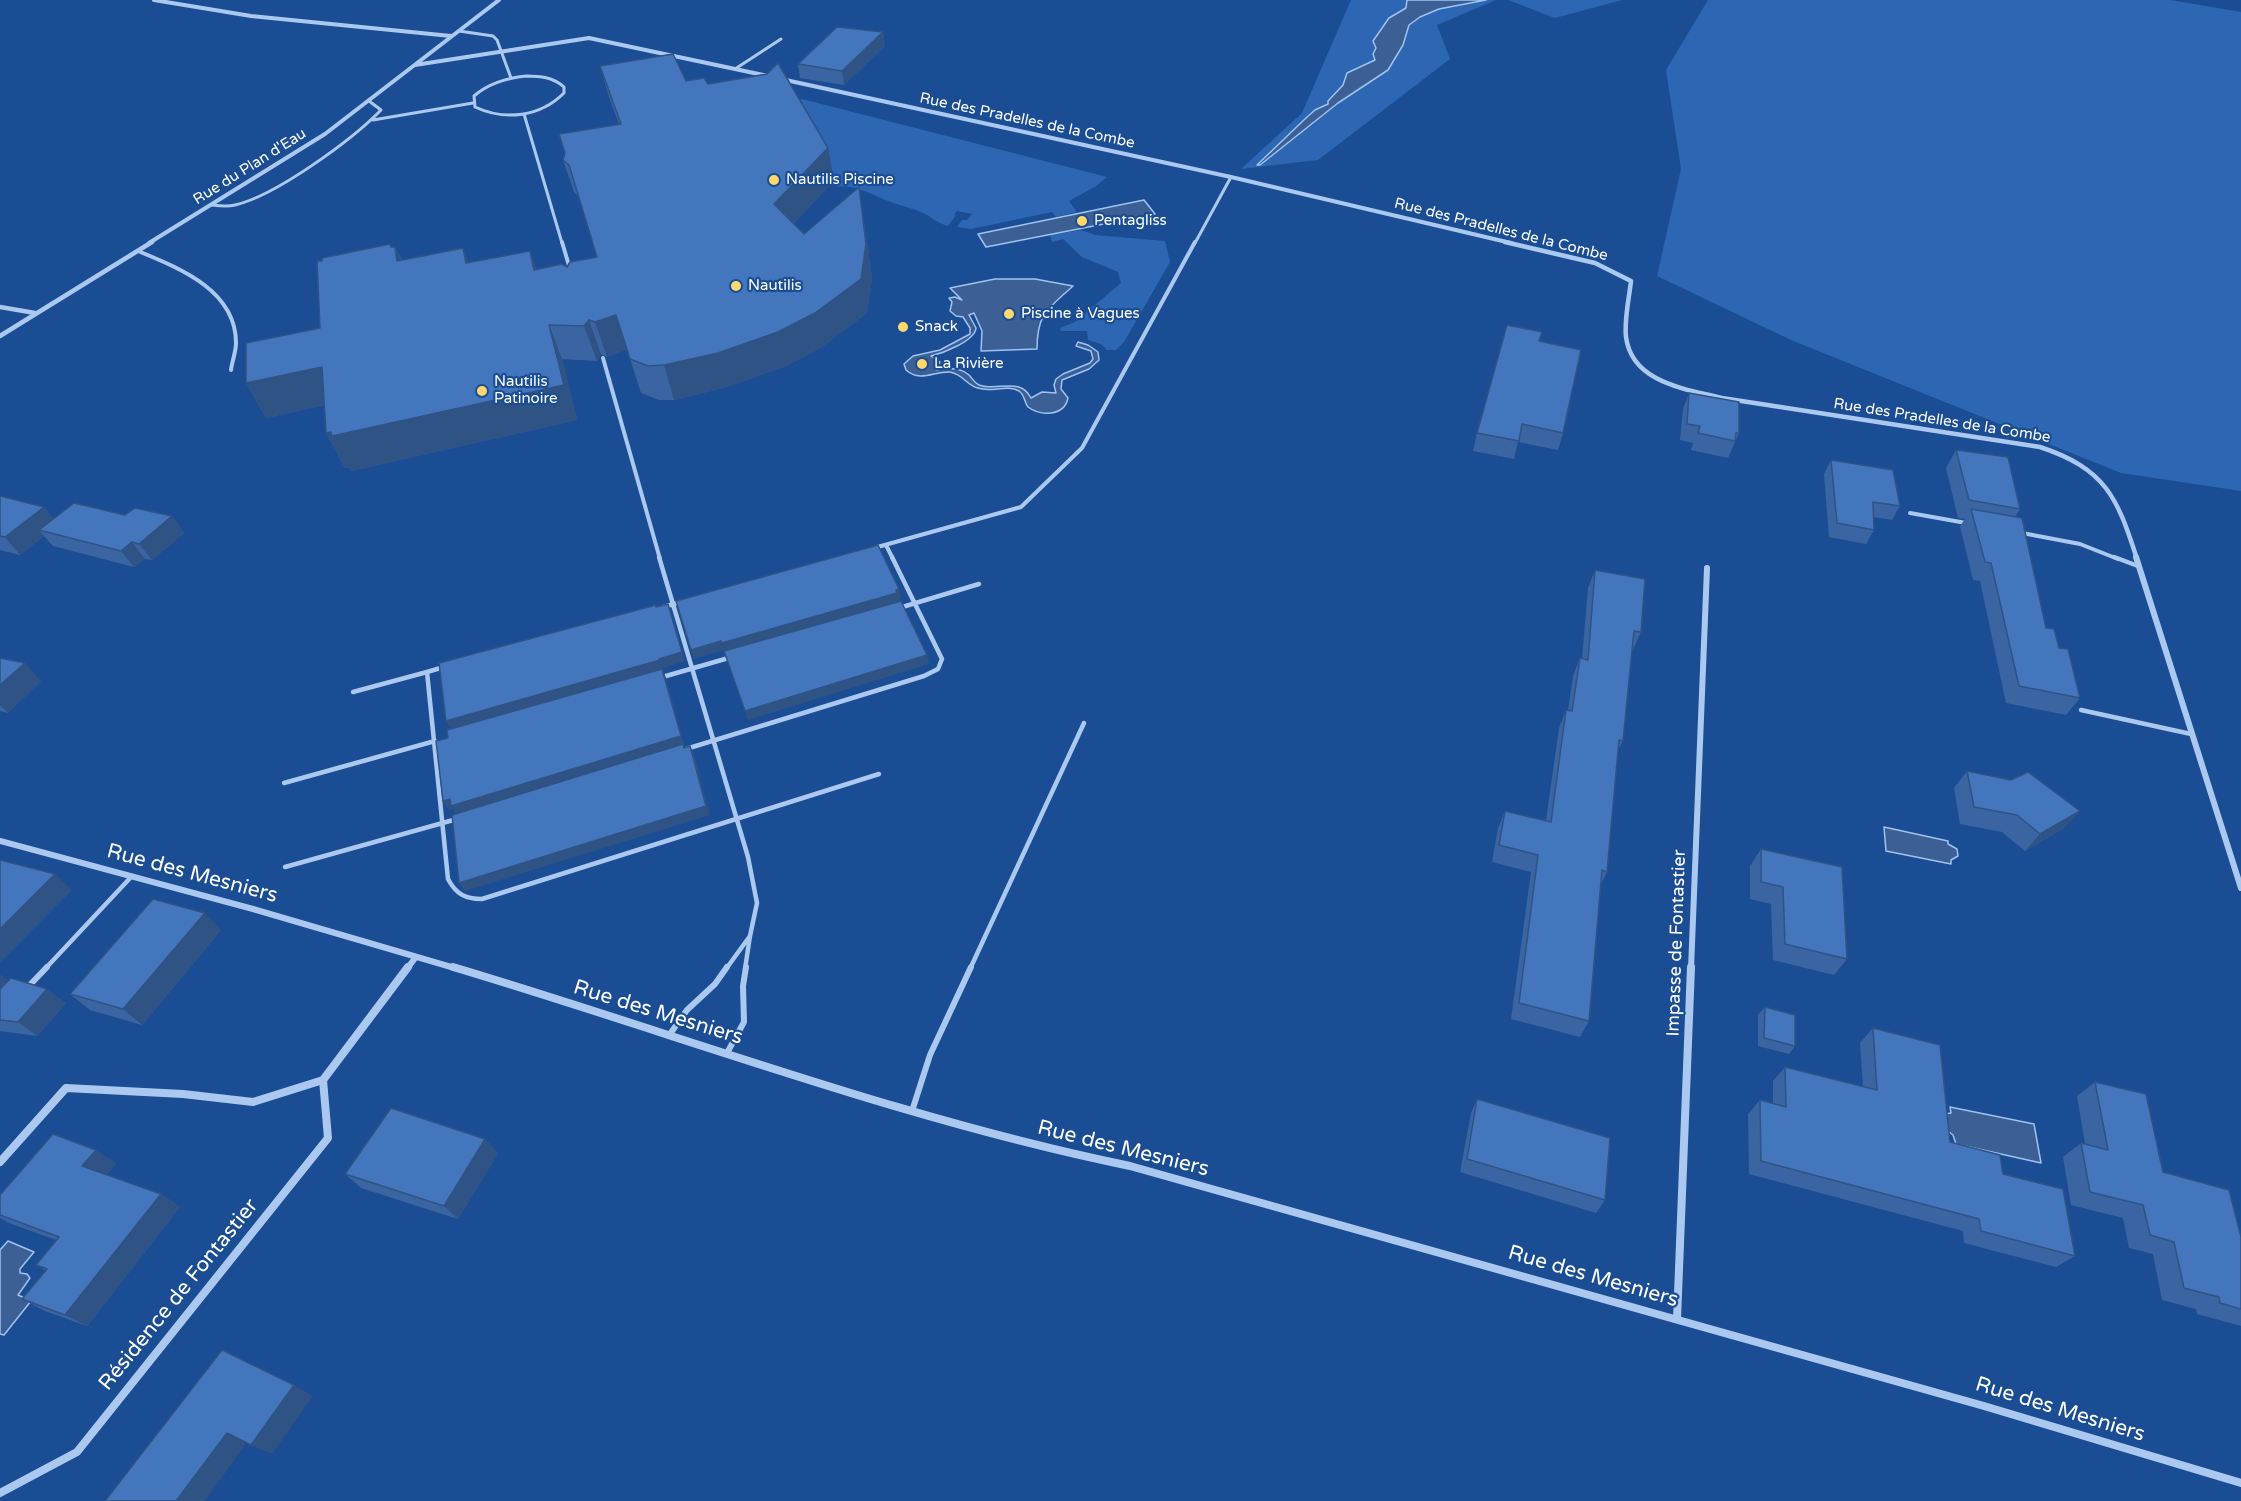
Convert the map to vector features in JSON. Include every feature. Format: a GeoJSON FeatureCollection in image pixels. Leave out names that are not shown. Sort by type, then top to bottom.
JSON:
{"type":"FeatureCollection","features":[{"type":"Feature","properties":{"kind":"street"},"geometry":{"type":"LineString","coordinates":[[154,0],[251,16],[452,37]]}},
{"type":"Feature","properties":{"kind":"street","name":"Rue du Plan d'Eau"},"geometry":{"type":"LineString","coordinates":[[0,336],[325,134],[499,0]]}},
{"type":"Feature","properties":{"kind":"street","name":"Rue des Pradelles de la Combe"},"geometry":{"type":"LineString","coordinates":[[415,65],[576,39],[599,39],[1231,177],[1594,263],[1617,272],[1631,281],[1626,336],[1630,352],[1646,371],[1670,385],[1722,398],[2028,446],[2059,453],[2092,471],[2112,494],[2122,512],[2241,888]]}},
{"type":"Feature","properties":{"kind":"street"},"geometry":{"type":"LineString","coordinates":[[0,307],[36,313]]}},
{"type":"Feature","properties":{"kind":"street","name":"Impasse de Fontastier"},"geometry":{"type":"LineString","coordinates":[[1677,1319],[1707,568]]}},
{"type":"Feature","properties":{"kind":"street","name":"Rue des Mesniers"},"geometry":{"type":"LineString","coordinates":[[0,841],[275,915],[670,1034],[912,1111],[1069,1155],[1130,1166],[1677,1319],[1984,1406],[2241,1484]]}},
{"type":"Feature","properties":{"kind":"street"},"geometry":{"type":"LineString","coordinates":[[0,1162],[66,1088],[183,1094],[253,1102],[323,1080],[416,958]]}},
{"type":"Feature","properties":{"kind":"street","name":"Résidence de Fontastier"},"geometry":{"type":"LineString","coordinates":[[0,1493],[77,1452],[328,1138],[323,1080]]}},
{"type":"Feature","properties":{"kind":"lane"},"geometry":{"type":"LineString","coordinates":[[459,31],[493,36],[502,51],[511,78]]}},
{"type":"Feature","properties":{"kind":"lane"},"geometry":{"type":"LineString","coordinates":[[735,69],[781,39]]}},
{"type":"Feature","properties":{"kind":"lane"},"geometry":{"type":"LineString","coordinates":[[539,76],[551,78],[564,87],[564,93],[550,105],[524,114],[494,115],[475,108],[474,96],[479,90],[511,78],[539,76]]}},
{"type":"Feature","properties":{"kind":"lane"},"geometry":{"type":"LineString","coordinates":[[212,205],[236,205],[262,195],[351,137],[373,120],[381,110],[369,100]]}},
{"type":"Feature","properties":{"kind":"lane"},"geometry":{"type":"LineString","coordinates":[[373,120],[473,103]]}},
{"type":"Feature","properties":{"kind":"lane"},"geometry":{"type":"LineString","coordinates":[[524,114],[572,274]]}},
{"type":"Feature","properties":{"kind":"lane"},"geometry":{"type":"LineString","coordinates":[[863,551],[1021,507],[1082,448],[1231,177]]}},
{"type":"Feature","properties":{"kind":"lane"},"geometry":{"type":"LineString","coordinates":[[138,250],[188,272],[218,296],[231,315],[236,342],[231,370]]}},
{"type":"Feature","properties":{"kind":"lane"},"geometry":{"type":"LineString","coordinates":[[603,358],[672,604],[748,857],[757,903],[743,986],[744,1022],[727,1053]]}},
{"type":"Feature","properties":{"kind":"lane"},"geometry":{"type":"LineString","coordinates":[[1910,513],[1978,525]]}},
{"type":"Feature","properties":{"kind":"lane"},"geometry":{"type":"LineString","coordinates":[[2012,532],[2080,544],[2138,566]]}},
{"type":"Feature","properties":{"kind":"lane"},"geometry":{"type":"LineString","coordinates":[[679,751],[924,676],[938,669],[942,659],[886,545]]}},
{"type":"Feature","properties":{"kind":"lane"},"geometry":{"type":"LineString","coordinates":[[891,610],[980,584]]}},
{"type":"Feature","properties":{"kind":"lane"},"geometry":{"type":"LineString","coordinates":[[661,608],[683,601]]}},
{"type":"Feature","properties":{"kind":"lane"},"geometry":{"type":"LineString","coordinates":[[658,678],[736,656]]}},
{"type":"Feature","properties":{"kind":"lane"},"geometry":{"type":"LineString","coordinates":[[354,692],[449,666]]}},
{"type":"Feature","properties":{"kind":"lane"},"geometry":{"type":"LineString","coordinates":[[427,672],[448,879],[454,892],[467,900],[482,899],[879,774]]}},
{"type":"Feature","properties":{"kind":"lane"},"geometry":{"type":"LineString","coordinates":[[2081,710],[2191,734]]}},
{"type":"Feature","properties":{"kind":"lane"},"geometry":{"type":"LineString","coordinates":[[912,1111],[930,1055],[1084,723]]}},
{"type":"Feature","properties":{"kind":"lane"},"geometry":{"type":"LineString","coordinates":[[284,783],[445,739]]}},
{"type":"Feature","properties":{"kind":"lane"},"geometry":{"type":"LineString","coordinates":[[285,867],[465,817]]}},
{"type":"Feature","properties":{"kind":"lane"},"geometry":{"type":"LineString","coordinates":[[24,990],[132,876]]}},
{"type":"Feature","properties":{"kind":"lane"},"geometry":{"type":"LineString","coordinates":[[670,1034],[687,1010],[715,984],[750,936]]}},
{"type":"Feature","properties":{"kind":"shaded area"},"geometry":{"type":"Polygon","coordinates":[[[1351,0],[1496,0],[1437,25],[1450,59],[1318,160],[1241,169],[1302,113],[1351,0]]]}},
{"type":"Feature","properties":{"kind":"shaded area"},"geometry":{"type":"Polygon","coordinates":[[[1407,0],[1486,0],[1439,9],[1420,17],[1409,25],[1403,45],[1388,70],[1338,103],[1260,165],[1257,165],[1315,110],[1328,104],[1328,101],[1343,85],[1347,73],[1375,60],[1373,54],[1376,48],[1373,41],[1389,18],[1406,8],[1407,0]]]}},
{"type":"Feature","properties":{"kind":"shaded area"},"geometry":{"type":"Polygon","coordinates":[[[1508,0],[1622,0],[1555,18],[1508,0]]]}},
{"type":"Feature","properties":{"kind":"shaded area"},"geometry":{"type":"Polygon","coordinates":[[[1708,0],[2170,0],[2241,12],[2241,491],[2121,473],[1791,340],[1657,276],[1681,169],[1666,70],[1708,0]]]}},
{"type":"Feature","properties":{"kind":"shaded area"},"geometry":{"type":"Polygon","coordinates":[[[802,99],[1107,177],[1069,201],[1077,212],[1056,217],[1052,212],[971,229],[957,227],[962,220],[967,220],[972,214],[957,211],[948,226],[919,211],[865,191],[851,187],[837,187],[788,102],[802,99]]]}},
{"type":"Feature","properties":{"kind":"shaded area","name":"Pentagliss"},"geometry":{"type":"Polygon","coordinates":[[[1144,200],[1155,214],[986,247],[978,234],[1144,200]]]}},
{"type":"Feature","properties":{"kind":"shaded area"},"geometry":{"type":"Polygon","coordinates":[[[1081,230],[1095,235],[1165,241],[1170,262],[1124,342],[1116,350],[1107,350],[1101,344],[1088,340],[1087,331],[1061,331],[1060,328],[1075,322],[1121,283],[1118,272],[1082,257],[1063,239],[1052,242],[1050,235],[1081,230]]]}},
{"type":"Feature","properties":{"kind":"shaded area","name":"Piscine à Vagues"},"geometry":{"type":"Polygon","coordinates":[[[995,279],[1035,279],[1073,286],[1042,319],[1037,349],[981,351],[982,331],[974,313],[969,315],[976,328],[970,337],[950,349],[931,356],[940,362],[936,370],[957,369],[969,375],[977,384],[986,387],[1014,386],[1026,391],[1031,398],[1042,392],[1056,393],[1054,385],[1056,379],[1090,363],[1093,359],[1091,351],[1076,346],[1078,342],[1088,345],[1098,352],[1099,360],[1089,369],[1062,380],[1061,389],[1068,398],[1066,404],[1057,412],[1045,413],[1033,410],[1028,407],[1021,393],[1014,389],[978,388],[950,372],[917,376],[906,370],[904,364],[913,356],[940,350],[970,334],[970,328],[963,317],[956,316],[950,311],[952,302],[949,298],[955,297],[962,300],[950,288],[995,279]]]}},
{"type":"Feature","properties":{"kind":"shaded area"},"geometry":{"type":"Polygon","coordinates":[[[1884,827],[1948,841],[1948,844],[1957,849],[1958,856],[1951,860],[1951,864],[1886,851],[1884,827]]]}},
{"type":"Feature","properties":{"kind":"shaded area"},"geometry":{"type":"Polygon","coordinates":[[[1950,1107],[2034,1124],[2041,1163],[1956,1144],[1953,1135],[1941,1126],[1945,1114],[1951,1113],[1950,1107]]]}},
{"type":"Feature","properties":{"kind":"shaded area"},"geometry":{"type":"Polygon","coordinates":[[[8,1241],[34,1252],[20,1269],[20,1273],[27,1274],[30,1278],[18,1295],[31,1301],[4,1335],[0,1334],[0,1250],[8,1241]]]}},
{"type":"Feature","properties":{"kind":"building"},"geometry":{"type":"Polygon","coordinates":[[[837,27],[883,32],[842,71],[798,64],[837,27]]]}},
{"type":"Feature","properties":{"kind":"building","name":"Nautilis"},"geometry":{"type":"Polygon","coordinates":[[[673,54],[686,81],[704,78],[708,84],[767,74],[778,63],[828,148],[774,204],[804,234],[859,187],[866,244],[861,279],[815,313],[778,332],[718,353],[664,365],[648,366],[630,359],[616,315],[595,322],[589,320],[584,326],[549,325],[564,385],[332,436],[331,432],[326,433],[322,367],[246,383],[246,343],[320,328],[317,261],[322,261],[322,258],[390,244],[391,247],[395,247],[397,261],[463,248],[466,263],[530,251],[534,270],[562,264],[567,267],[570,262],[597,257],[569,165],[563,160],[565,153],[559,134],[621,124],[600,66],[673,54]]]}},
{"type":"Feature","properties":{"kind":"building"},"geometry":{"type":"Polygon","coordinates":[[[1507,325],[1542,332],[1539,341],[1581,350],[1563,433],[1522,424],[1519,441],[1477,433],[1507,325]]]}},
{"type":"Feature","properties":{"kind":"building"},"geometry":{"type":"Polygon","coordinates":[[[1689,393],[1739,402],[1739,433],[1736,433],[1735,441],[1698,433],[1700,426],[1687,424],[1689,393]]]}},
{"type":"Feature","properties":{"kind":"building"},"geometry":{"type":"Polygon","coordinates":[[[1956,450],[2008,457],[2020,509],[1969,500],[1956,450]]]}},
{"type":"Feature","properties":{"kind":"building"},"geometry":{"type":"Polygon","coordinates":[[[1831,460],[1893,470],[1900,506],[1873,502],[1874,530],[1837,523],[1831,460]]]}},
{"type":"Feature","properties":{"kind":"building"},"geometry":{"type":"Polygon","coordinates":[[[0,496],[44,507],[5,537],[0,536],[0,496]]]}},
{"type":"Feature","properties":{"kind":"building"},"geometry":{"type":"Polygon","coordinates":[[[74,503],[125,515],[135,508],[172,516],[139,544],[132,542],[121,551],[39,530],[74,503]]]}},
{"type":"Feature","properties":{"kind":"building"},"geometry":{"type":"Polygon","coordinates":[[[1971,509],[2022,518],[2046,628],[2054,629],[2059,648],[2068,649],[2080,698],[2019,686],[1991,563],[1985,562],[1971,509]]]}},
{"type":"Feature","properties":{"kind":"building"},"geometry":{"type":"Polygon","coordinates":[[[878,545],[899,589],[896,590],[897,593],[691,650],[676,601],[878,545]]]}},
{"type":"Feature","properties":{"kind":"building"},"geometry":{"type":"Polygon","coordinates":[[[1595,570],[1645,579],[1641,632],[1634,631],[1623,741],[1619,740],[1607,872],[1602,870],[1589,1021],[1519,1003],[1538,855],[1499,845],[1505,811],[1551,822],[1566,710],[1572,711],[1580,658],[1588,660],[1595,570]]]}},
{"type":"Feature","properties":{"kind":"building"},"geometry":{"type":"Polygon","coordinates":[[[901,601],[927,655],[745,711],[724,651],[901,601]]]}},
{"type":"Feature","properties":{"kind":"building"},"geometry":{"type":"Polygon","coordinates":[[[668,604],[682,652],[446,721],[439,663],[656,605],[656,607],[668,604]]]}},
{"type":"Feature","properties":{"kind":"building"},"geometry":{"type":"Polygon","coordinates":[[[0,658],[25,663],[0,685],[0,658]]]}},
{"type":"Feature","properties":{"kind":"building"},"geometry":{"type":"Polygon","coordinates":[[[662,669],[681,736],[451,806],[450,799],[443,801],[436,741],[448,738],[447,730],[662,669]]]}},
{"type":"Feature","properties":{"kind":"building"},"geometry":{"type":"Polygon","coordinates":[[[683,744],[684,748],[690,746],[706,806],[459,883],[452,815],[683,744]]]}},
{"type":"Feature","properties":{"kind":"building"},"geometry":{"type":"Polygon","coordinates":[[[1967,771],[2011,780],[2028,772],[2080,811],[2040,834],[2017,815],[1974,807],[1967,771]]]}},
{"type":"Feature","properties":{"kind":"building"},"geometry":{"type":"Polygon","coordinates":[[[1761,849],[1842,867],[1847,959],[1785,944],[1783,887],[1761,882],[1761,849]]]}},
{"type":"Feature","properties":{"kind":"building"},"geometry":{"type":"Polygon","coordinates":[[[0,860],[55,874],[0,929],[0,860]]]}},
{"type":"Feature","properties":{"kind":"building"},"geometry":{"type":"Polygon","coordinates":[[[153,899],[205,913],[123,1009],[70,994],[153,899]]]}},
{"type":"Feature","properties":{"kind":"building"},"geometry":{"type":"Polygon","coordinates":[[[11,978],[47,989],[18,1022],[0,1020],[0,989],[11,978]]]}},
{"type":"Feature","properties":{"kind":"building"},"geometry":{"type":"Polygon","coordinates":[[[1765,1007],[1795,1015],[1795,1046],[1764,1038],[1765,1007]]]}},
{"type":"Feature","properties":{"kind":"building"},"geometry":{"type":"Polygon","coordinates":[[[1873,1028],[1940,1045],[1950,1142],[2000,1155],[2003,1174],[2063,1189],[2075,1256],[1981,1231],[1979,1219],[1761,1161],[1760,1100],[1786,1107],[1785,1067],[1877,1090],[1873,1028]]]}},
{"type":"Feature","properties":{"kind":"building"},"geometry":{"type":"Polygon","coordinates":[[[2095,1082],[2146,1094],[2163,1172],[2229,1190],[2241,1237],[2241,1309],[2220,1303],[2219,1297],[2184,1288],[2174,1242],[2150,1235],[2143,1205],[2090,1192],[2081,1143],[2108,1150],[2095,1082]]]}},
{"type":"Feature","properties":{"kind":"building"},"geometry":{"type":"Polygon","coordinates":[[[1477,1099],[1610,1138],[1605,1200],[1467,1159],[1477,1099]]]}},
{"type":"Feature","properties":{"kind":"building"},"geometry":{"type":"Polygon","coordinates":[[[391,1108],[485,1139],[444,1206],[345,1174],[391,1108]]]}},
{"type":"Feature","properties":{"kind":"building"},"geometry":{"type":"Polygon","coordinates":[[[53,1134],[96,1150],[82,1166],[161,1194],[65,1315],[22,1299],[47,1269],[36,1265],[59,1237],[0,1215],[0,1195],[53,1134]]]}},
{"type":"Feature","properties":{"kind":"building"},"geometry":{"type":"Polygon","coordinates":[[[222,1350],[294,1385],[251,1445],[227,1433],[176,1501],[105,1501],[222,1350]]]}},
{"type":"Feature","properties":{"kind":"place","name":"Nautilis Piscine"},"geometry":{"type":"Point","coordinates":[774,180]}},
{"type":"Feature","properties":{"kind":"place","name":"Pentagliss"},"geometry":{"type":"Point","coordinates":[1082,221]}},
{"type":"Feature","properties":{"kind":"place","name":"Nautilis"},"geometry":{"type":"Point","coordinates":[736,286]}},
{"type":"Feature","properties":{"kind":"place","name":"Piscine à Vagues"},"geometry":{"type":"Point","coordinates":[1009,314]}},
{"type":"Feature","properties":{"kind":"place","name":"Snack"},"geometry":{"type":"Point","coordinates":[903,327]}},
{"type":"Feature","properties":{"kind":"place","name":"La Rivière"},"geometry":{"type":"Point","coordinates":[922,364]}},
{"type":"Feature","properties":{"kind":"place","name":"Nautilis Patinoire"},"geometry":{"type":"Point","coordinates":[482,391]}}]}
